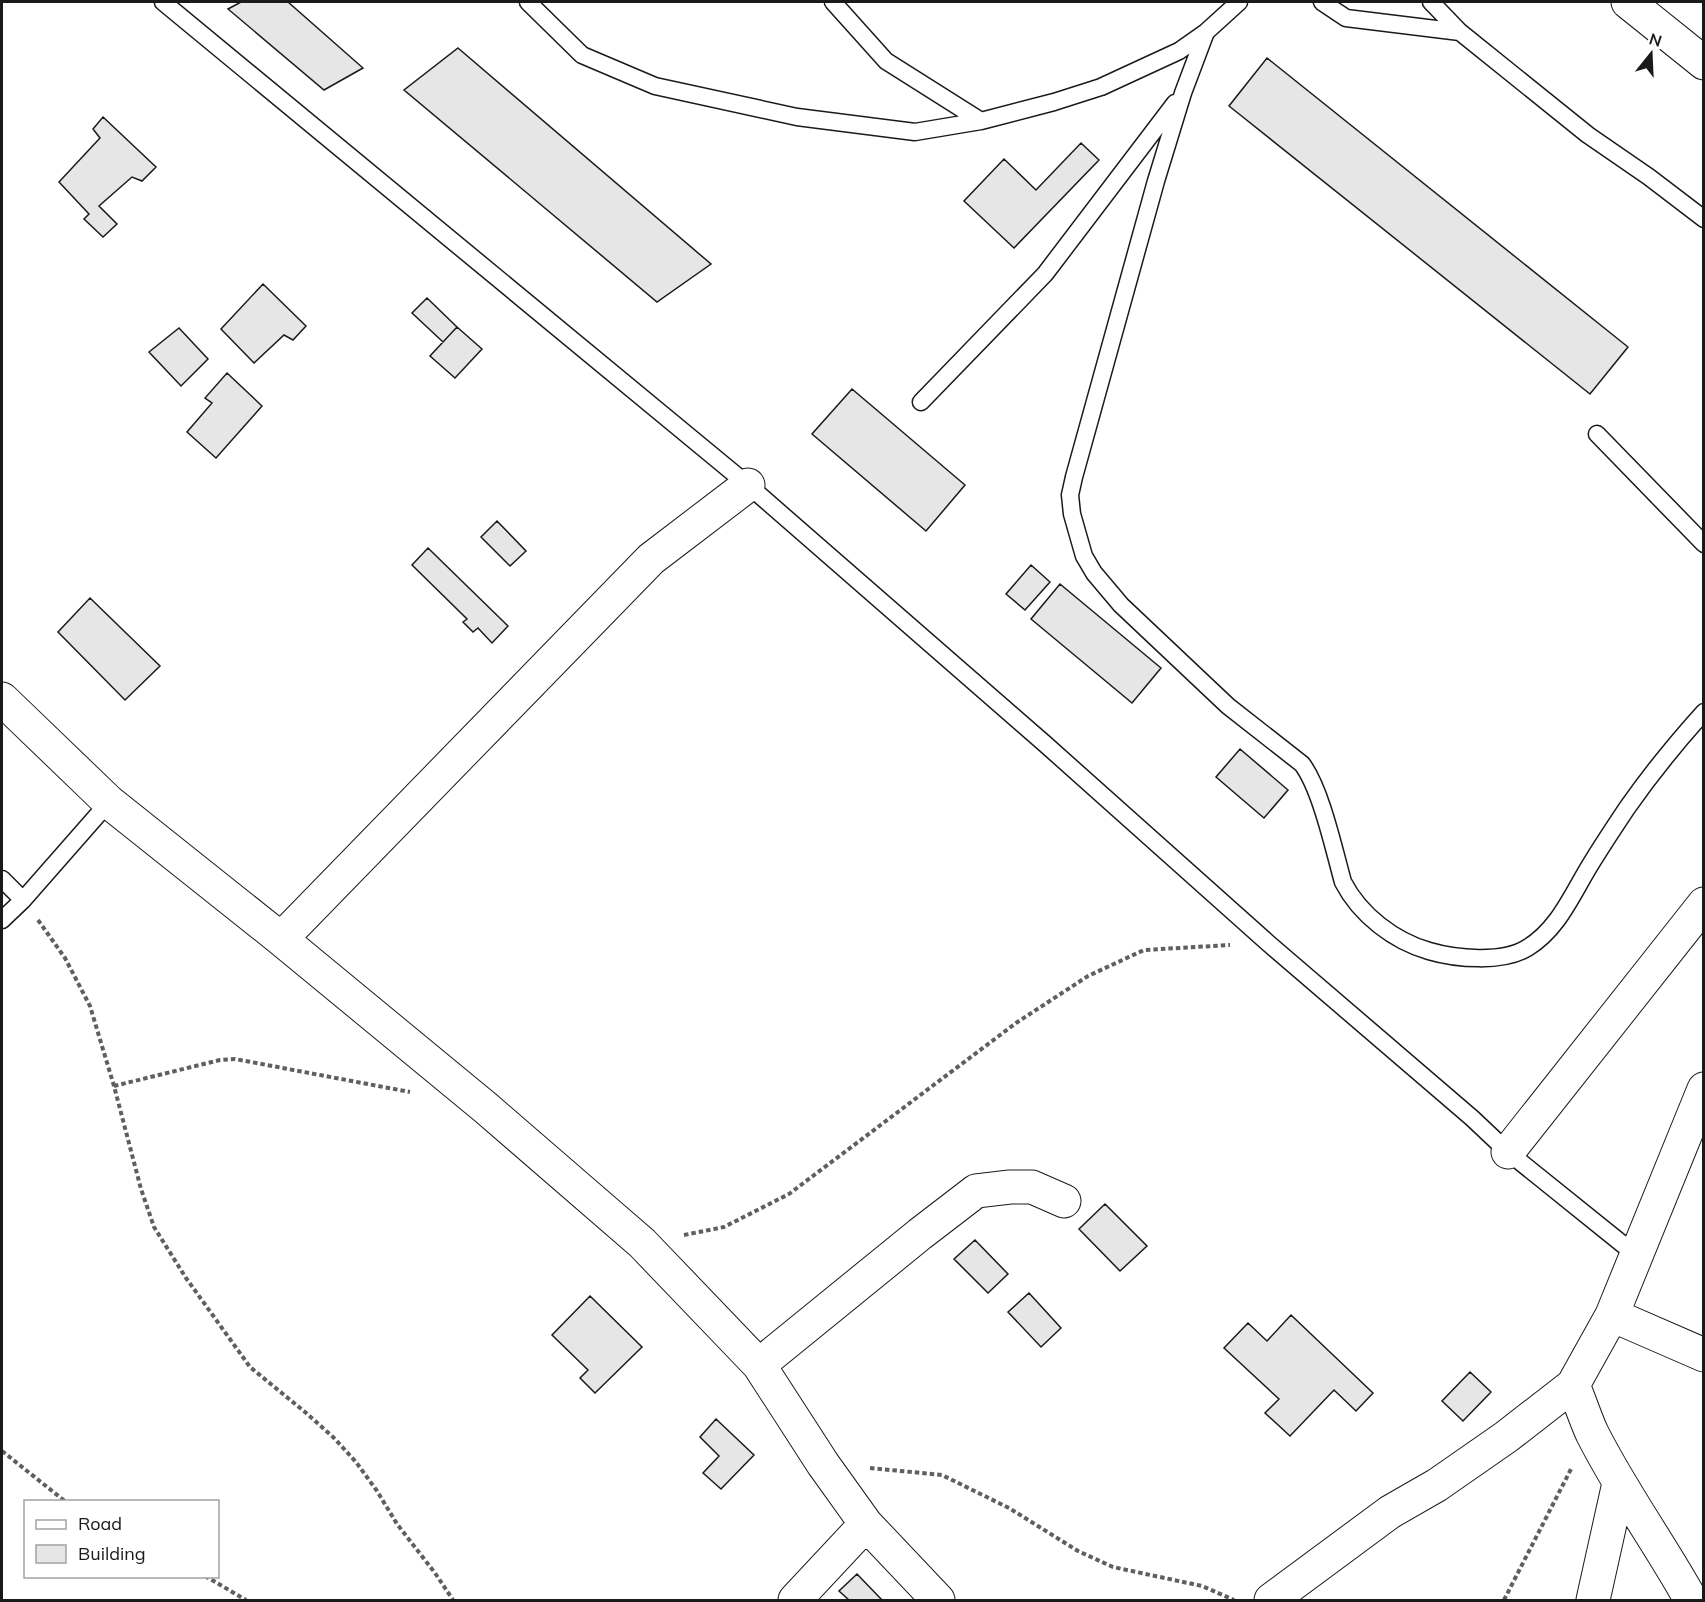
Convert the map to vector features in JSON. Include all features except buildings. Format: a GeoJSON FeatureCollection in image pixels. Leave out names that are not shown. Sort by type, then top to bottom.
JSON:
{"type":"FeatureCollection","features":[{"type":"Feature","properties":{"kind":"main road"},"geometry":{"type":"LineString","coordinates":[[1628,2],[1704,63]]}},
{"type":"Feature","properties":{"kind":"main road"},"geometry":{"type":"LineString","coordinates":[[281,939],[651,559],[748,485]]}},
{"type":"Feature","properties":{"kind":"main road"},"geometry":{"type":"LineString","coordinates":[[2,699],[109,802],[281,939],[486,1108],[642,1243],[759,1365],[823,1464],[866,1524],[938,1600]]}},
{"type":"Feature","properties":{"kind":"main road"},"geometry":{"type":"LineString","coordinates":[[1508,1152],[1704,904]]}},
{"type":"Feature","properties":{"kind":"main road"},"geometry":{"type":"LineString","coordinates":[[1271,1600],[1380,1519],[1437,1485],[1506,1437],[1574,1385],[1612,1315],[1704,1089]]}},
{"type":"Feature","properties":{"kind":"main road"},"geometry":{"type":"LineString","coordinates":[[759,1365],[976,1191],[1010,1187],[1032,1188],[1064,1201]]}},
{"type":"Feature","properties":{"kind":"main road"},"geometry":{"type":"LineString","coordinates":[[1612,1315],[1704,1355]]}},
{"type":"Feature","properties":{"kind":"main road"},"geometry":{"type":"LineString","coordinates":[[1574,1385],[1591,1431],[1619,1483],[1668,1559],[1691,1600]]}},
{"type":"Feature","properties":{"kind":"main road"},"geometry":{"type":"LineString","coordinates":[[1593,1600],[1619,1483]]}},
{"type":"Feature","properties":{"kind":"main road"},"geometry":{"type":"LineString","coordinates":[[795,1600],[866,1524]]}},
{"type":"Feature","properties":{"kind":"lane"},"geometry":{"type":"LineString","coordinates":[[163,2],[748,485],[1035,735],[1268,943],[1463,1110],[1508,1152],[1636,1255]]}},
{"type":"Feature","properties":{"kind":"lane"},"geometry":{"type":"LineString","coordinates":[[528,2],[582,55],[655,86],[797,117],[915,132],[981,121],[1101,87],[1179,51],[1206,32],[1239,2]]}},
{"type":"Feature","properties":{"kind":"lane"},"geometry":{"type":"LineString","coordinates":[[833,2],[886,61],[981,121]]}},
{"type":"Feature","properties":{"kind":"lane"},"geometry":{"type":"LineString","coordinates":[[1322,2],[1346,18],[1460,32]]}},
{"type":"Feature","properties":{"kind":"lane"},"geometry":{"type":"LineString","coordinates":[[1431,2],[1460,32],[1588,135],[1704,219]]}},
{"type":"Feature","properties":{"kind":"lane"},"geometry":{"type":"LineString","coordinates":[[1206,32],[1182,93],[1140,235],[1070,495],[1072,514],[1084,556],[1094,573],[1121,605],[1228,706],[1294,757],[1308,772],[1343,882],[1350,895],[1387,931],[1411,945],[1459,958],[1506,956],[1525,950],[1543,937],[1565,908],[1591,862],[1628,807],[1680,739],[1704,712]]}},
{"type":"Feature","properties":{"kind":"lane"},"geometry":{"type":"LineString","coordinates":[[921,402],[1045,274],[1182,93]]}},
{"type":"Feature","properties":{"kind":"lane"},"geometry":{"type":"LineString","coordinates":[[1597,434],[1704,544]]}},
{"type":"Feature","properties":{"kind":"lane"},"geometry":{"type":"LineString","coordinates":[[2,920],[23,900],[109,802]]}},
{"type":"Feature","properties":{"kind":"lane"},"geometry":{"type":"LineString","coordinates":[[2,879],[23,900]]}},
{"type":"Feature","properties":{"kind":"path"},"geometry":{"type":"LineString","coordinates":[[23,900],[65,958],[90,1006],[141,1189],[154,1227],[186,1278],[250,1367],[305,1412],[356,1462],[397,1524],[453,1600]]}},
{"type":"Feature","properties":{"kind":"path"},"geometry":{"type":"LineString","coordinates":[[642,1243],[724,1227],[789,1194],[1016,1023],[1088,976],[1144,950],[1268,943]]}},
{"type":"Feature","properties":{"kind":"path"},"geometry":{"type":"LineString","coordinates":[[114,1086],[220,1060],[235,1059],[420,1094]]}},
{"type":"Feature","properties":{"kind":"path"},"geometry":{"type":"LineString","coordinates":[[1504,1600],[1591,1431]]}},
{"type":"Feature","properties":{"kind":"path"},"geometry":{"type":"LineString","coordinates":[[2,1451],[63,1500]]}},
{"type":"Feature","properties":{"kind":"path"},"geometry":{"type":"LineString","coordinates":[[823,1464],[942,1475],[1009,1508],[1078,1551],[1113,1567],[1202,1586],[1233,1600]]}},
{"type":"Feature","properties":{"kind":"path"},"geometry":{"type":"LineString","coordinates":[[208,1578],[246,1600]]}}]}
